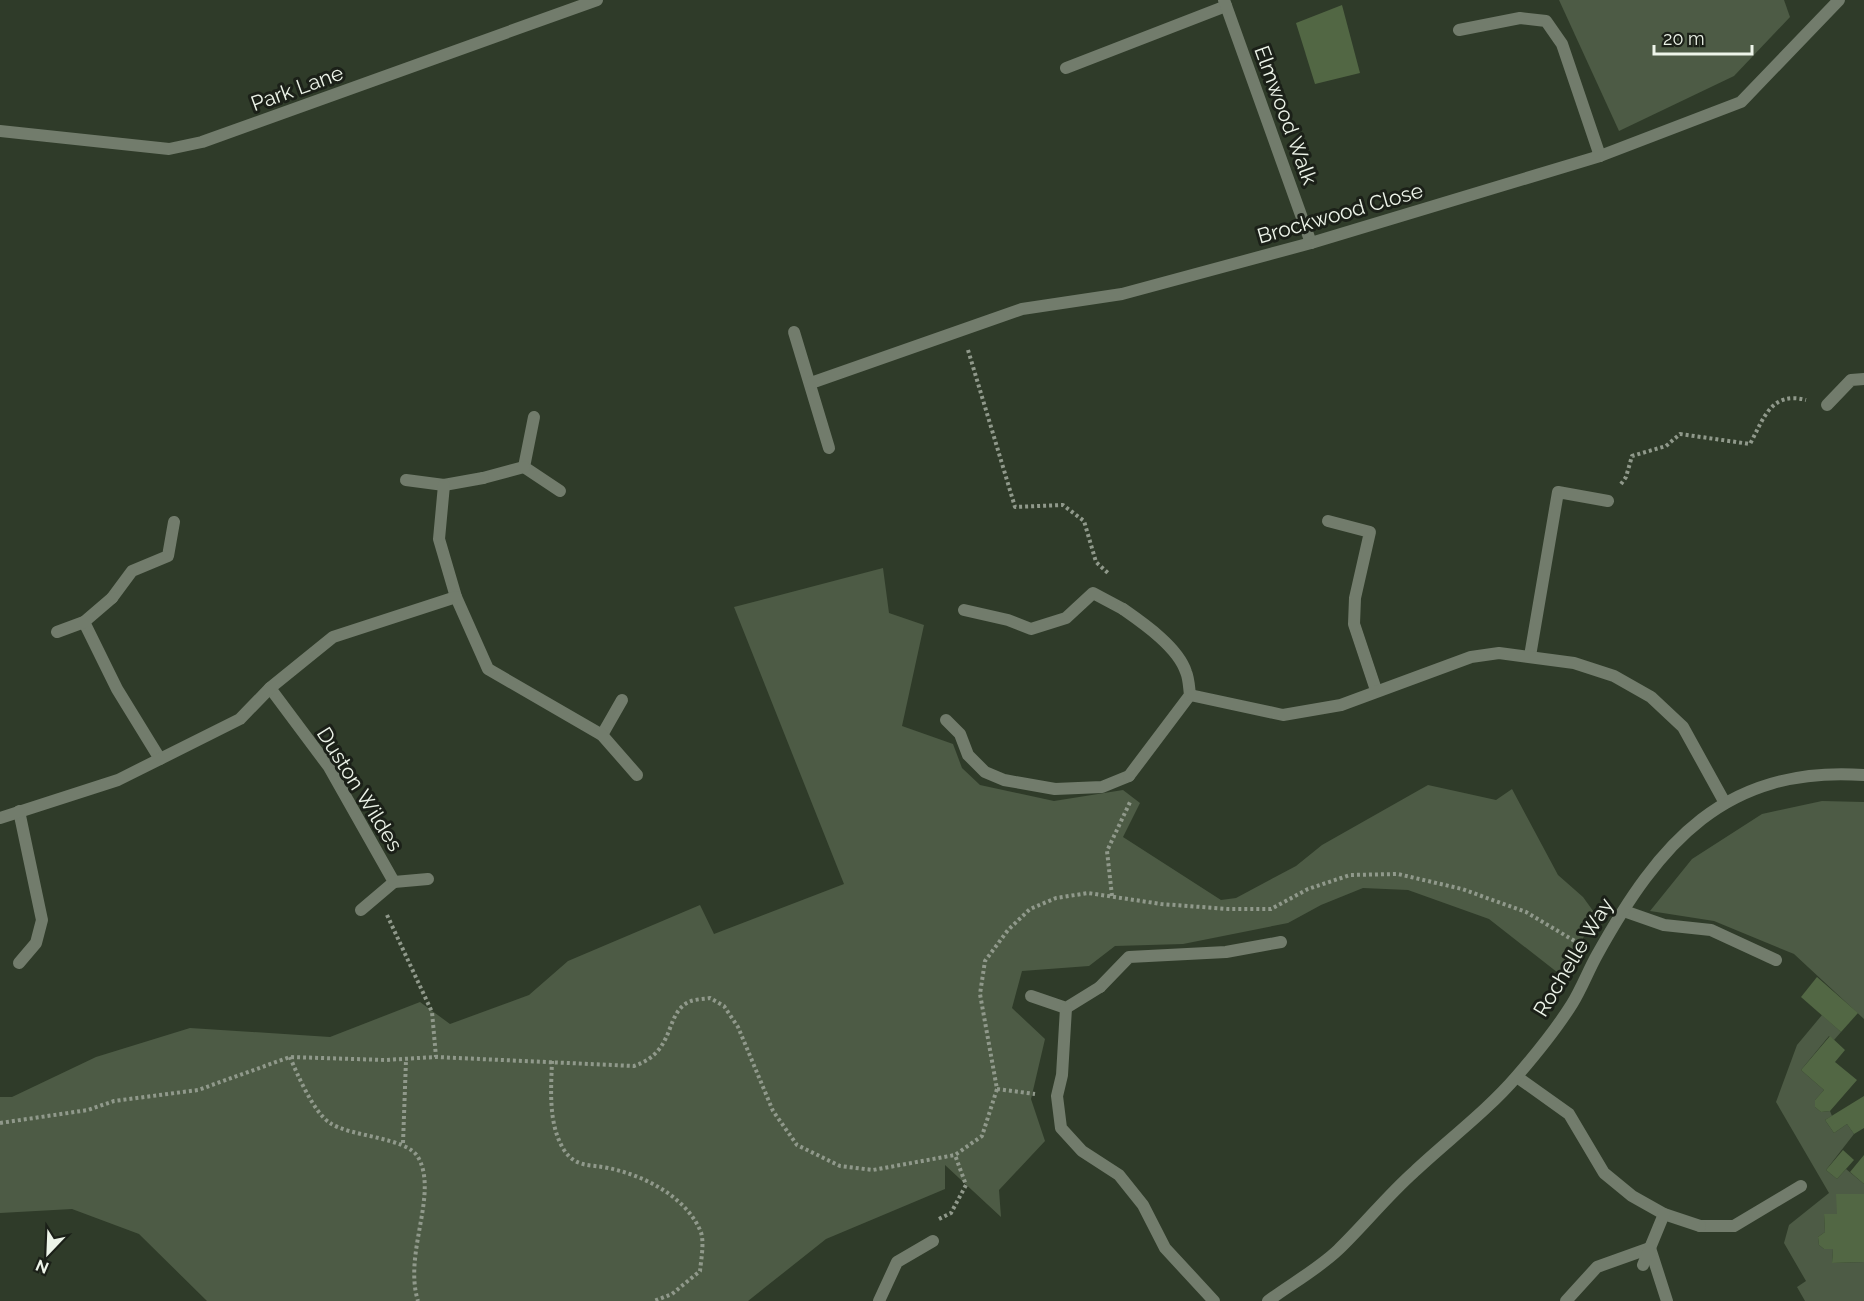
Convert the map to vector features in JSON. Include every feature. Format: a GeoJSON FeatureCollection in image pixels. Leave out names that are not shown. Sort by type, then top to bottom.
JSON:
{"type":"FeatureCollection","features":[{"type":"Feature","properties":{"kind":"street","name":"Park Lane"},"geometry":{"type":"LineString","coordinates":[[0,131],[169,149],[202,142],[597,0]]}},
{"type":"Feature","properties":{"kind":"street","name":"Brockwood Close"},"geometry":{"type":"LineString","coordinates":[[811,383],[1022,309],[1122,294],[1311,243],[1600,156],[1741,102],[1839,0]]}},
{"type":"Feature","properties":{"kind":"street"},"geometry":{"type":"LineString","coordinates":[[1066,68],[1225,3]]}},
{"type":"Feature","properties":{"kind":"street","name":"Elmwood Walk"},"geometry":{"type":"LineString","coordinates":[[1225,3],[1311,243]]}},
{"type":"Feature","properties":{"kind":"street"},"geometry":{"type":"LineString","coordinates":[[1459,30],[1520,18],[1546,21],[1562,44],[1600,156]]}},
{"type":"Feature","properties":{"kind":"street"},"geometry":{"type":"LineString","coordinates":[[794,332],[829,448]]}},
{"type":"Feature","properties":{"kind":"street"},"geometry":{"type":"LineString","coordinates":[[1827,405],[1851,380],[1864,379]]}},
{"type":"Feature","properties":{"kind":"street"},"geometry":{"type":"LineString","coordinates":[[524,467],[534,417]]}},
{"type":"Feature","properties":{"kind":"street"},"geometry":{"type":"LineString","coordinates":[[406,480],[444,485],[524,467],[561,491]]}},
{"type":"Feature","properties":{"kind":"street"},"geometry":{"type":"LineString","coordinates":[[444,485],[439,539],[456,597],[488,669],[602,735],[637,775]]}},
{"type":"Feature","properties":{"kind":"street"},"geometry":{"type":"LineString","coordinates":[[1530,656],[1558,492],[1608,501]]}},
{"type":"Feature","properties":{"kind":"street"},"geometry":{"type":"LineString","coordinates":[[1328,521],[1370,532],[1355,598],[1354,624],[1376,690]]}},
{"type":"Feature","properties":{"kind":"street"},"geometry":{"type":"LineString","coordinates":[[57,632],[84,622],[112,598],[132,571],[168,556],[174,522]]}},
{"type":"Feature","properties":{"kind":"street"},"geometry":{"type":"LineString","coordinates":[[946,720],[960,734],[968,755],[985,772],[1004,780],[1055,789],[1102,787],[1130,776],[1190,695],[1186,671],[1151,629],[1093,593],[1066,618],[1031,629],[1008,620],[964,610]]}},
{"type":"Feature","properties":{"kind":"street"},"geometry":{"type":"LineString","coordinates":[[0,818],[118,780],[240,719],[270,688],[333,637],[456,597]]}},
{"type":"Feature","properties":{"kind":"street"},"geometry":{"type":"LineString","coordinates":[[84,622],[117,689],[160,759]]}},
{"type":"Feature","properties":{"kind":"street"},"geometry":{"type":"LineString","coordinates":[[1190,695],[1283,715],[1341,705],[1376,690],[1471,657],[1499,653],[1574,663],[1614,676],[1650,697],[1683,727],[1725,803]]}},
{"type":"Feature","properties":{"kind":"street","name":"Duston Wildes"},"geometry":{"type":"LineString","coordinates":[[270,688],[329,767],[394,882]]}},
{"type":"Feature","properties":{"kind":"street"},"geometry":{"type":"LineString","coordinates":[[602,735],[622,700]]}},
{"type":"Feature","properties":{"kind":"street","name":"Rochelle Way"},"geometry":{"type":"LineString","coordinates":[[1268,1301],[1337,1251],[1392,1192],[1517,1077],[1572,1004],[1597,955],[1644,878],[1667,848],[1692,826],[1725,803],[1761,786],[1803,776],[1864,775]]}},
{"type":"Feature","properties":{"kind":"street"},"geometry":{"type":"LineString","coordinates":[[19,963],[36,942],[42,920],[20,811]]}},
{"type":"Feature","properties":{"kind":"street","name":"Duston Wildes"},"geometry":{"type":"LineString","coordinates":[[362,910],[394,882],[428,879]]}},
{"type":"Feature","properties":{"kind":"street"},"geometry":{"type":"LineString","coordinates":[[1624,911],[1664,926],[1711,930],[1776,960]]}},
{"type":"Feature","properties":{"kind":"street"},"geometry":{"type":"LineString","coordinates":[[1066,1008],[1100,987],[1129,957],[1226,952],[1281,942]]}},
{"type":"Feature","properties":{"kind":"street"},"geometry":{"type":"LineString","coordinates":[[1031,996],[1066,1008]]}},
{"type":"Feature","properties":{"kind":"street"},"geometry":{"type":"LineString","coordinates":[[1066,1008],[1062,1075],[1057,1096],[1061,1128],[1082,1151],[1119,1175],[1143,1204],[1166,1248],[1214,1301]]}},
{"type":"Feature","properties":{"kind":"street"},"geometry":{"type":"LineString","coordinates":[[1517,1077],[1569,1114],[1604,1173],[1632,1196],[1664,1214],[1700,1226],[1734,1226],[1801,1186]]}},
{"type":"Feature","properties":{"kind":"street"},"geometry":{"type":"LineString","coordinates":[[1643,1265],[1664,1214]]}},
{"type":"Feature","properties":{"kind":"street"},"geometry":{"type":"LineString","coordinates":[[879,1301],[897,1262],[933,1241]]}},
{"type":"Feature","properties":{"kind":"street"},"geometry":{"type":"LineString","coordinates":[[1566,1301],[1597,1268],[1650,1248]]}},
{"type":"Feature","properties":{"kind":"street"},"geometry":{"type":"LineString","coordinates":[[1650,1248],[1667,1301]]}},
{"type":"Feature","properties":{"kind":"path"},"geometry":{"type":"LineString","coordinates":[[961,329],[1015,507],[1063,505],[1084,521],[1096,562],[1124,589],[1122,609]]}},
{"type":"Feature","properties":{"kind":"path"},"geometry":{"type":"LineString","coordinates":[[1608,501],[1626,477],[1632,456],[1666,446],[1680,434],[1750,444],[1772,404],[1792,396],[1827,405]]}},
{"type":"Feature","properties":{"kind":"path"},"geometry":{"type":"LineString","coordinates":[[1112,896],[1107,852],[1137,790],[1130,776]]}},
{"type":"Feature","properties":{"kind":"path"},"geometry":{"type":"LineString","coordinates":[[0,1123],[88,1110],[114,1101],[198,1090],[290,1057],[406,1060],[436,1057],[634,1066],[650,1060],[665,1044],[677,1013],[690,1001],[710,998],[723,1005],[738,1027],[772,1111],[796,1145],[840,1166],[873,1170],[955,1155],[981,1136],[997,1089],[980,994],[985,961],[1008,930],[1030,909],[1056,898],[1088,893],[1161,904],[1228,909],[1270,909],[1308,889],[1350,875],[1398,874],[1462,890],[1527,912],[1597,955]]}},
{"type":"Feature","properties":{"kind":"path"},"geometry":{"type":"LineString","coordinates":[[376,898],[395,928],[432,1012],[436,1057]]}},
{"type":"Feature","properties":{"kind":"path"},"geometry":{"type":"LineString","coordinates":[[290,1057],[304,1089],[329,1123],[374,1140],[403,1143],[417,1155],[423,1171],[426,1194],[413,1265],[417,1301]]}},
{"type":"Feature","properties":{"kind":"path"},"geometry":{"type":"LineString","coordinates":[[403,1143],[406,1060]]}},
{"type":"Feature","properties":{"kind":"path"},"geometry":{"type":"LineString","coordinates":[[552,1061],[552,1120],[564,1151],[580,1166],[609,1168],[654,1184],[680,1202],[701,1232],[700,1271],[672,1294],[654,1301]]}},
{"type":"Feature","properties":{"kind":"path"},"geometry":{"type":"LineString","coordinates":[[997,1089],[1057,1096]]}},
{"type":"Feature","properties":{"kind":"green space"},"geometry":{"type":"Polygon","coordinates":[[[1559,0],[1784,0],[1790,17],[1734,76],[1619,131],[1559,0]]]}},
{"type":"Feature","properties":{"kind":"green space"},"geometry":{"type":"Polygon","coordinates":[[[883,568],[889,613],[924,625],[902,726],[953,744],[962,768],[980,785],[1054,801],[1123,790],[1140,803],[1123,837],[1221,900],[1236,898],[1296,866],[1322,845],[1428,785],[1496,800],[1512,789],[1558,875],[1583,897],[1596,915],[1562,976],[1489,919],[1408,890],[1363,888],[1321,905],[1288,923],[1183,944],[1115,946],[1089,966],[1022,971],[1012,1008],[1045,1039],[1031,1099],[1045,1141],[999,1190],[1001,1217],[945,1165],[945,1189],[826,1239],[748,1301],[207,1301],[139,1234],[72,1209],[0,1213],[0,1097],[12,1097],[96,1057],[190,1028],[330,1037],[420,1002],[450,1024],[529,995],[568,961],[700,905],[714,934],[844,884],[734,607],[883,568]]]}},
{"type":"Feature","properties":{"kind":"green space"},"geometry":{"type":"Polygon","coordinates":[[[1822,801],[1864,802],[1864,1019],[1794,954],[1714,921],[1650,911],[1692,859],[1762,814],[1822,801]]]}},
{"type":"Feature","properties":{"kind":"green space"},"geometry":{"type":"Polygon","coordinates":[[[1822,1015],[1841,1032],[1834,1040],[1829,1036],[1801,1070],[1824,1090],[1815,1100],[1815,1107],[1821,1112],[1830,1111],[1832,1116],[1825,1120],[1834,1133],[1847,1124],[1854,1134],[1826,1170],[1837,1179],[1846,1169],[1864,1184],[1864,1194],[1837,1214],[1824,1214],[1825,1232],[1818,1237],[1819,1245],[1824,1249],[1833,1249],[1832,1263],[1864,1262],[1864,1301],[1805,1301],[1797,1287],[1806,1281],[1784,1243],[1789,1225],[1829,1193],[1776,1102],[1797,1045],[1822,1015]]]}},
{"type":"Feature","properties":{"kind":"building"},"geometry":{"type":"Polygon","coordinates":[[[1342,5],[1360,73],[1315,84],[1296,23],[1342,5]]]}},
{"type":"Feature","properties":{"kind":"building"},"geometry":{"type":"Polygon","coordinates":[[[1817,977],[1858,1013],[1841,1032],[1801,997],[1817,977]]]}},
{"type":"Feature","properties":{"kind":"building"},"geometry":{"type":"Polygon","coordinates":[[[1830,1036],[1845,1050],[1835,1062],[1857,1080],[1830,1111],[1821,1112],[1815,1107],[1815,1100],[1824,1090],[1801,1070],[1830,1036]]]}},
{"type":"Feature","properties":{"kind":"building"},"geometry":{"type":"Polygon","coordinates":[[[1864,1096],[1864,1128],[1854,1134],[1847,1124],[1834,1133],[1825,1120],[1864,1096]]]}},
{"type":"Feature","properties":{"kind":"building"},"geometry":{"type":"Polygon","coordinates":[[[1843,1150],[1854,1160],[1837,1179],[1826,1170],[1843,1150]]]}},
{"type":"Feature","properties":{"kind":"building"},"geometry":{"type":"Polygon","coordinates":[[[1864,1155],[1864,1184],[1850,1172],[1864,1155]]]}},
{"type":"Feature","properties":{"kind":"building"},"geometry":{"type":"Polygon","coordinates":[[[1836,1194],[1864,1194],[1864,1262],[1832,1263],[1833,1249],[1824,1249],[1819,1245],[1818,1237],[1825,1232],[1824,1214],[1837,1214],[1836,1194]]]}}]}
